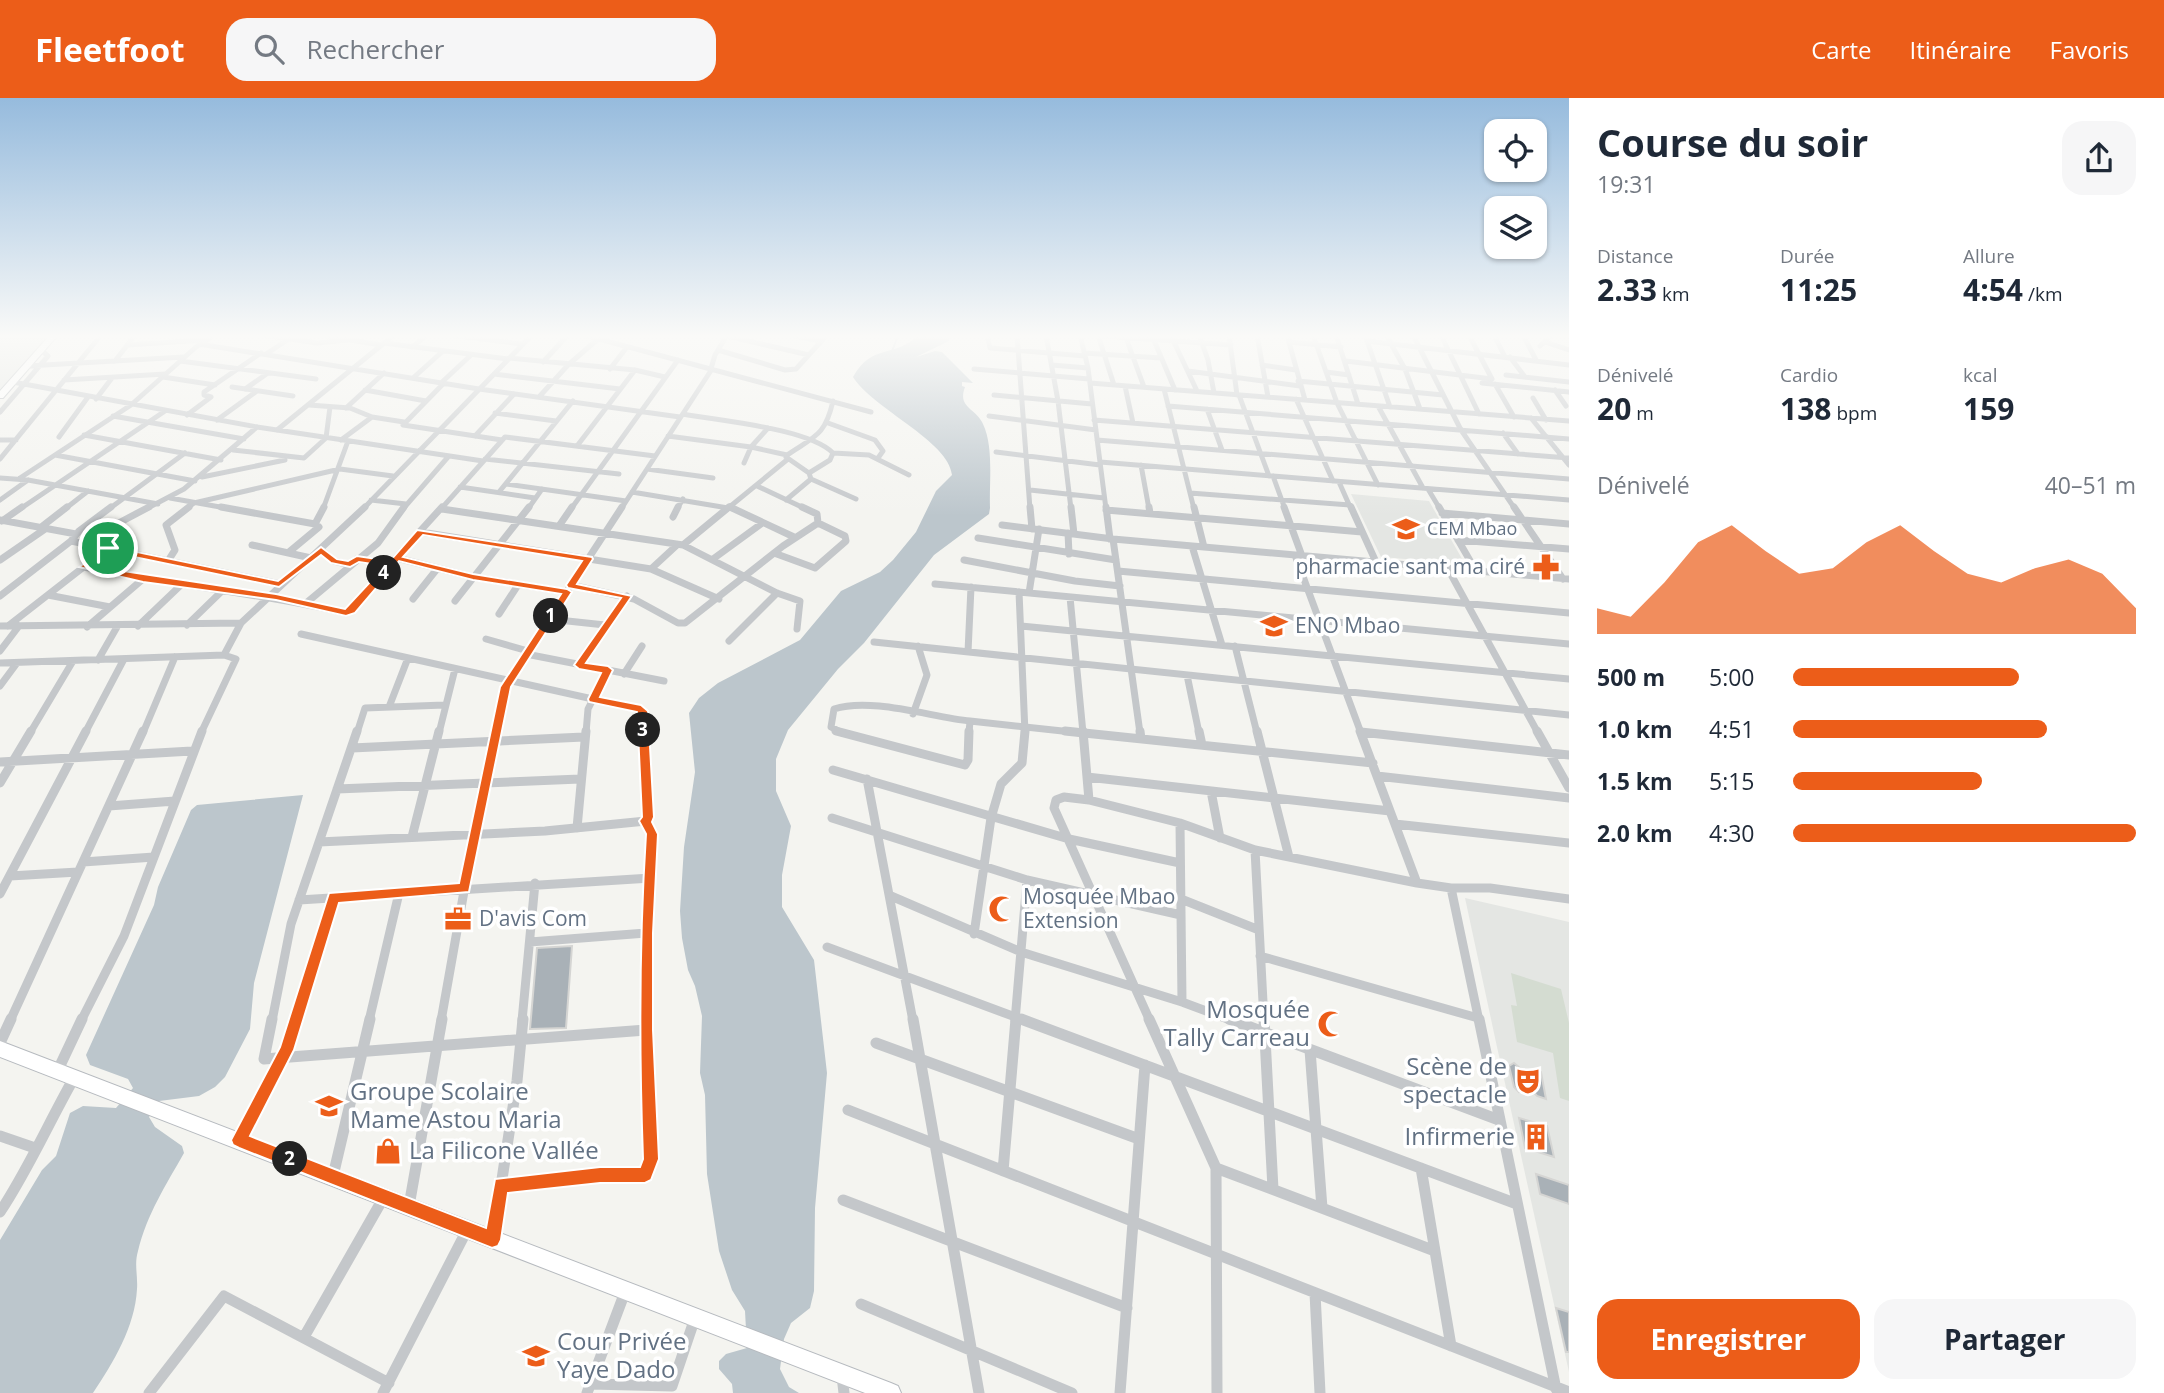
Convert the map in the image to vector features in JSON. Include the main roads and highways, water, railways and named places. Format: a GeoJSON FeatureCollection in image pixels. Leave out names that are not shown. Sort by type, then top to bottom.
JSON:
{"type":"FeatureCollection","features":[{"type":"Feature","properties":{"kind":"place","name":"CEM Mbao"},"geometry":{"type":"Point","coordinates":[1406,529]}},
{"type":"Feature","properties":{"kind":"place","name":"pharmacie sant ma ciré"},"geometry":{"type":"Point","coordinates":[1546,567]}},
{"type":"Feature","properties":{"kind":"place","name":"ENO Mbao"},"geometry":{"type":"Point","coordinates":[1274,626]}},
{"type":"Feature","properties":{"kind":"place","name":"Mosquée Mbao Extension"},"geometry":{"type":"Point","coordinates":[1002,909]}},
{"type":"Feature","properties":{"kind":"place","name":"D'avis Com"},"geometry":{"type":"Point","coordinates":[458,919]}},
{"type":"Feature","properties":{"kind":"place","name":"Mosquée Tally Carreau"},"geometry":{"type":"Point","coordinates":[1331,1024]}},
{"type":"Feature","properties":{"kind":"place","name":"Scène de spectacle"},"geometry":{"type":"Point","coordinates":[1528,1081]}},
{"type":"Feature","properties":{"kind":"place","name":"Groupe Scolaire Mame Astou Maria"},"geometry":{"type":"Point","coordinates":[329,1106]}},
{"type":"Feature","properties":{"kind":"place","name":"Infirmerie"},"geometry":{"type":"Point","coordinates":[1536,1137]}},
{"type":"Feature","properties":{"kind":"place","name":"La Filicone Vallée"},"geometry":{"type":"Point","coordinates":[388,1151]}},
{"type":"Feature","properties":{"kind":"place","name":"Cour Privée Yaye Dado"},"geometry":{"type":"Point","coordinates":[536,1356]}}]}
